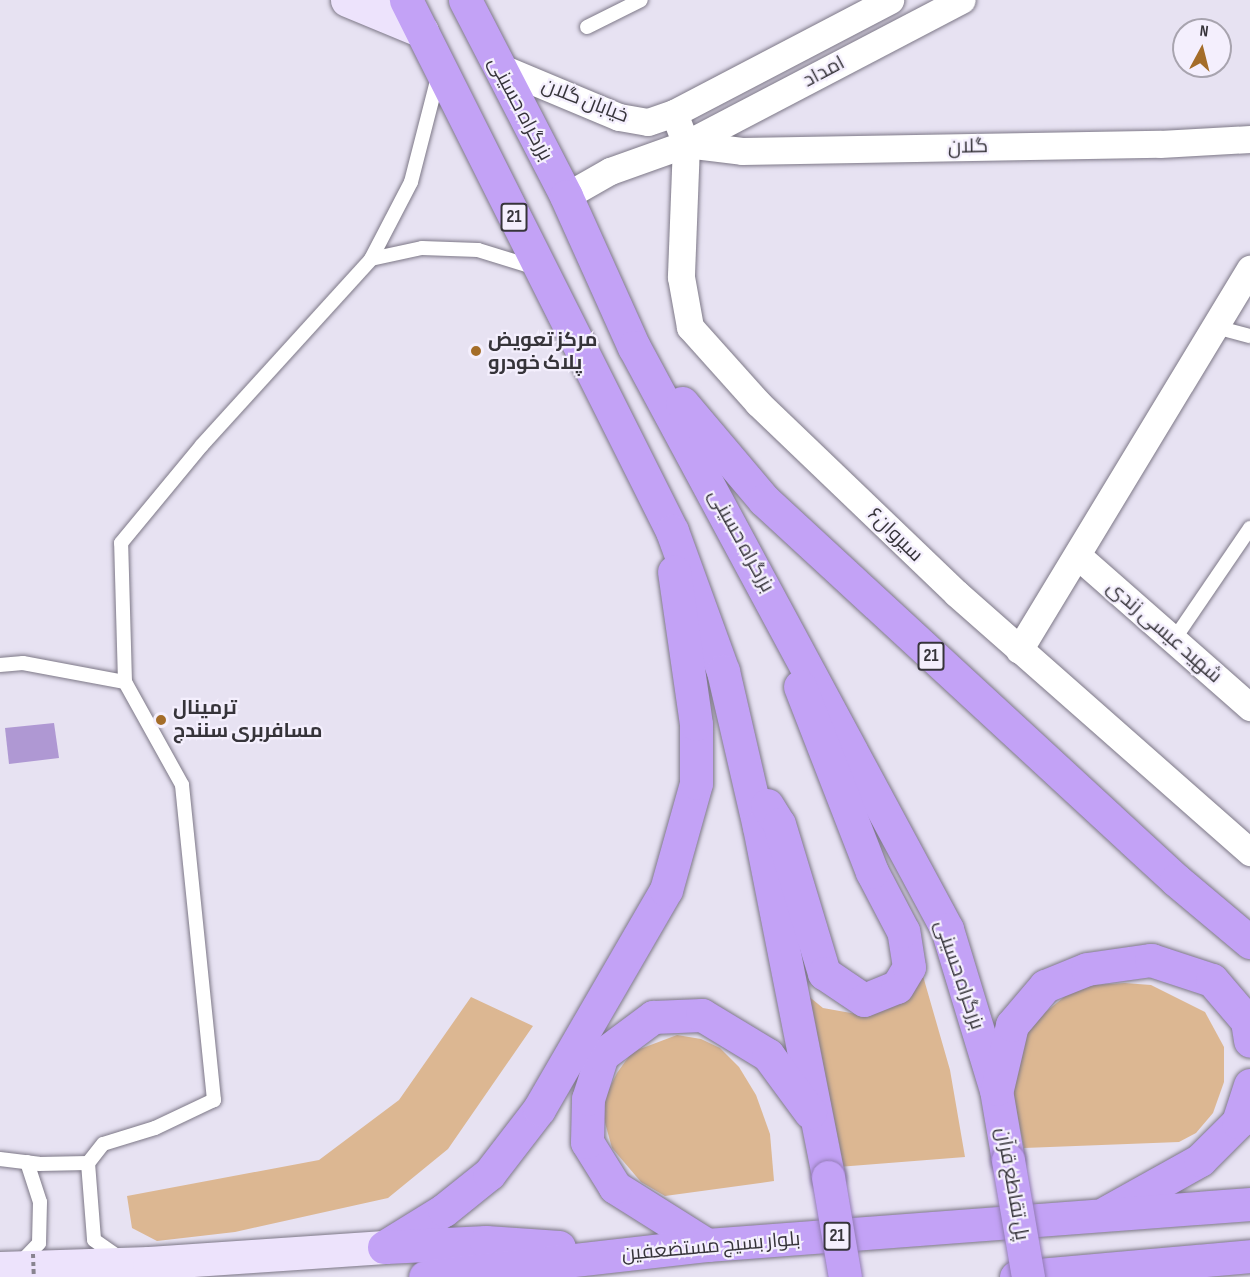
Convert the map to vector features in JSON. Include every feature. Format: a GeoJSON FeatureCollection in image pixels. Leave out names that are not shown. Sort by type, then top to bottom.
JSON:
{"type":"FeatureCollection","features":[{"type":"Feature","properties":{"kind":"highway","name":"21"},"geometry":{"type":"LineString","coordinates":[[406,0],[672,531],[723,671],[800,1048],[819,1123],[845,1277]]}},
{"type":"Feature","properties":{"kind":"highway","name":"بزرگراه حسینی"},"geometry":{"type":"LineString","coordinates":[[465,0],[566,196],[634,347],[756,568],[947,929],[996,1090]]}},
{"type":"Feature","properties":{"kind":"highway","name":"21"},"geometry":{"type":"LineString","coordinates":[[634,347],[764,500],[1176,880],[1250,942]]}},
{"type":"Feature","properties":{"kind":"highway","name":"21"},"geometry":{"type":"LineString","coordinates":[[384,1247],[444,1210],[489,1174],[539,1109],[666,890],[696,783],[696,724],[674,593],[672,531]]}},
{"type":"Feature","properties":{"kind":"highway"},"geometry":{"type":"LineString","coordinates":[[745,771],[779,824],[824,973],[864,1000],[897,987],[909,967],[903,931],[872,872],[756,568]]}},
{"type":"Feature","properties":{"kind":"highway"},"geometry":{"type":"LineString","coordinates":[[996,1090],[1012,1025],[1045,986],[1087,969],[1151,960],[1212,980],[1246,1021],[1250,1041]]}},
{"type":"Feature","properties":{"kind":"highway"},"geometry":{"type":"LineString","coordinates":[[706,1245],[615,1187],[587,1142],[588,1099],[602,1054],[653,1017],[702,1015],[768,1055],[819,1123]]}},
{"type":"Feature","properties":{"kind":"highway"},"geometry":{"type":"LineString","coordinates":[[1097,1217],[1200,1160],[1238,1122],[1250,1085]]}},
{"type":"Feature","properties":{"kind":"highway","name":"پل تقاطع قرآن"},"geometry":{"type":"LineString","coordinates":[[996,1090],[1028,1277]]}},
{"type":"Feature","properties":{"kind":"highway","name":"بلوار بسیج مستضعفین"},"geometry":{"type":"LineString","coordinates":[[424,1277],[706,1245],[1250,1204]]}},
{"type":"Feature","properties":{"kind":"highway"},"geometry":{"type":"LineString","coordinates":[[384,1247],[486,1242],[646,1252]]}},
{"type":"Feature","properties":{"kind":"highway"},"geometry":{"type":"LineString","coordinates":[[1016,1277],[1198,1269],[1250,1256]]}},
{"type":"Feature","properties":{"kind":"street"},"geometry":{"type":"LineString","coordinates":[[347,0],[422,31]]}},
{"type":"Feature","properties":{"kind":"street","name":"امداد"},"geometry":{"type":"LineString","coordinates":[[674,113],[890,0]]}},
{"type":"Feature","properties":{"kind":"street","name":"امداد"},"geometry":{"type":"LineString","coordinates":[[686,144],[962,0]]}},
{"type":"Feature","properties":{"kind":"street","name":"خیابان گلان"},"geometry":{"type":"LineString","coordinates":[[497,66],[619,117],[648,122],[674,113]]}},
{"type":"Feature","properties":{"kind":"street"},"geometry":{"type":"LineString","coordinates":[[566,196],[610,171],[686,144],[674,113]]}},
{"type":"Feature","properties":{"kind":"street","name":"گلان"},"geometry":{"type":"LineString","coordinates":[[686,144],[742,151],[1148,145],[1250,139]]}},
{"type":"Feature","properties":{"kind":"street","name":"سیروان۶"},"geometry":{"type":"LineString","coordinates":[[686,144],[681,277],[690,327],[758,403],[1020,650],[1250,852]]}},
{"type":"Feature","properties":{"kind":"street"},"geometry":{"type":"LineString","coordinates":[[1020,650],[1249,272]]}},
{"type":"Feature","properties":{"kind":"street","name":"شهید عیسی زندی"},"geometry":{"type":"LineString","coordinates":[[1078,556],[1250,707]]}},
{"type":"Feature","properties":{"kind":"street"},"geometry":{"type":"LineString","coordinates":[[20,1266],[132,1263],[384,1247]]}},
{"type":"Feature","properties":{"kind":"lane"},"geometry":{"type":"LineString","coordinates":[[587,27],[641,0]]}},
{"type":"Feature","properties":{"kind":"lane"},"geometry":{"type":"LineString","coordinates":[[132,1263],[94,1240],[88,1163],[103,1144],[155,1128],[214,1100],[182,785],[125,682],[121,543],[202,445],[371,259],[411,182],[441,68]]}},
{"type":"Feature","properties":{"kind":"lane"},"geometry":{"type":"LineString","coordinates":[[371,259],[422,248],[478,250],[541,270]]}},
{"type":"Feature","properties":{"kind":"lane"},"geometry":{"type":"LineString","coordinates":[[1216,327],[1250,336]]}},
{"type":"Feature","properties":{"kind":"lane"},"geometry":{"type":"LineString","coordinates":[[1173,641],[1250,528]]}},
{"type":"Feature","properties":{"kind":"lane"},"geometry":{"type":"LineString","coordinates":[[0,664],[23,663],[125,682]]}},
{"type":"Feature","properties":{"kind":"lane"},"geometry":{"type":"LineString","coordinates":[[0,1159],[88,1163]]}},
{"type":"Feature","properties":{"kind":"lane"},"geometry":{"type":"LineString","coordinates":[[20,1266],[39,1243],[40,1202],[27,1162]]}},
{"type":"Feature","properties":{"kind":"shaded area"},"geometry":{"type":"Polygon","coordinates":[[[919,962],[950,1070],[965,1157],[838,1167],[807,995],[823,1008],[862,1015],[919,962]]]}},
{"type":"Feature","properties":{"kind":"shaded area"},"geometry":{"type":"Polygon","coordinates":[[[1125,983],[1151,985],[1205,1012],[1224,1047],[1224,1082],[1213,1113],[1196,1133],[1179,1142],[1024,1148],[1011,1083],[1026,1028],[1069,993],[1093,985],[1125,983]]]}},
{"type":"Feature","properties":{"kind":"shaded area"},"geometry":{"type":"Polygon","coordinates":[[[471,997],[533,1026],[448,1149],[388,1198],[235,1232],[157,1241],[132,1228],[127,1196],[319,1160],[399,1100],[471,997]]]}},
{"type":"Feature","properties":{"kind":"shaded area"},"geometry":{"type":"Polygon","coordinates":[[[677,1035],[701,1039],[720,1048],[739,1067],[756,1095],[770,1134],[774,1181],[665,1196],[641,1182],[612,1148],[604,1119],[604,1099],[617,1073],[632,1052],[677,1035]]]}},
{"type":"Feature","properties":{"kind":"building"},"geometry":{"type":"Polygon","coordinates":[[[54,723],[59,758],[9,764],[5,728],[54,723]]]}},
{"type":"Feature","properties":{"kind":"place","name":"مرکز تعویض پلاک خودرو"},"geometry":{"type":"Point","coordinates":[476,351]}},
{"type":"Feature","properties":{"kind":"place","name":"ترمینال مسافربری سنندج"},"geometry":{"type":"Point","coordinates":[161,720]}}]}
